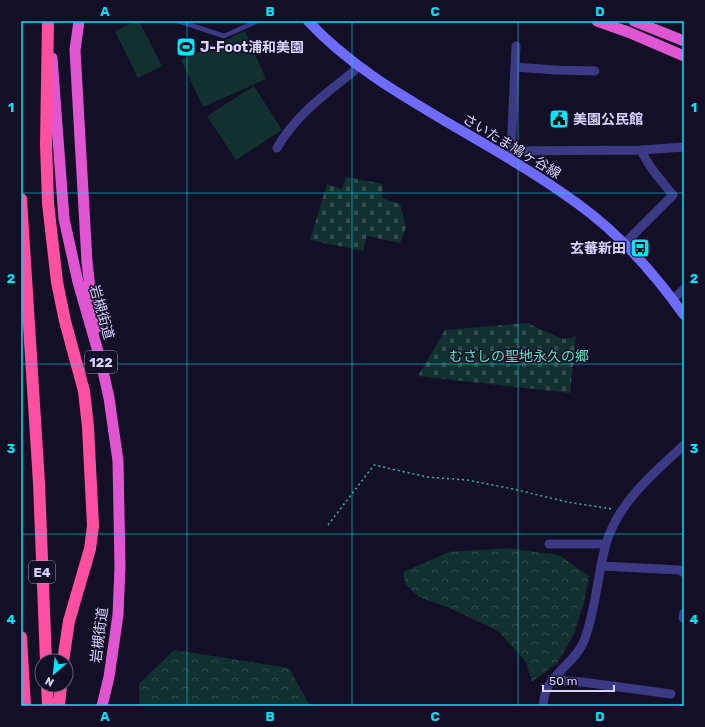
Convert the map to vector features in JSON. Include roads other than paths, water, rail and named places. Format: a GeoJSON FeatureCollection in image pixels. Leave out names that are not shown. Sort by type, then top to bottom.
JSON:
{"type":"FeatureCollection","features":[{"type":"Feature","properties":{"kind":"highway","name":"岩槻街道"},"geometry":{"type":"LineString","coordinates":[[49,21],[64,219],[78,282],[101,362],[109,398],[118,461],[120,508],[118,614],[113,654],[102,706]]}},
{"type":"Feature","properties":{"kind":"highway"},"geometry":{"type":"LineString","coordinates":[[49,21],[46,144],[48,203],[58,290],[84,391],[88,427],[93,526],[90,549],[69,621],[64,653]]}},
{"type":"Feature","properties":{"kind":"highway"},"geometry":{"type":"LineString","coordinates":[[79,21],[76,50],[87,262],[91,296],[102,341],[109,398]]}},
{"type":"Feature","properties":{"kind":"highway"},"geometry":{"type":"LineString","coordinates":[[597,21],[628,32],[684,56]]}},
{"type":"Feature","properties":{"kind":"highway"},"geometry":{"type":"LineString","coordinates":[[634,21],[684,41]]}},
{"type":"Feature","properties":{"kind":"highway","name":"E4"},"geometry":{"type":"LineString","coordinates":[[21,199],[38,475],[46,653]]}},
{"type":"Feature","properties":{"kind":"highway"},"geometry":{"type":"LineString","coordinates":[[21,637],[25,706]]}},
{"type":"Feature","properties":{"kind":"highway"},"geometry":{"type":"LineString","coordinates":[[47,693],[48,706]]}},
{"type":"Feature","properties":{"kind":"highway"},"geometry":{"type":"LineString","coordinates":[[59,706],[60,693]]}},
{"type":"Feature","properties":{"kind":"main road","name":"さいたま鳩ヶ谷線"},"geometry":{"type":"LineString","coordinates":[[308,21],[330,43],[358,66],[402,96],[510,155],[580,205],[625,243],[660,282],[684,315]]}},
{"type":"Feature","properties":{"kind":"street"},"geometry":{"type":"LineString","coordinates":[[516,46],[510,155],[684,147]]}},
{"type":"Feature","properties":{"kind":"street"},"geometry":{"type":"LineString","coordinates":[[277,148],[291,126],[314,103],[353,72],[358,66]]}},
{"type":"Feature","properties":{"kind":"street"},"geometry":{"type":"LineString","coordinates":[[515,67],[595,71]]}},
{"type":"Feature","properties":{"kind":"street"},"geometry":{"type":"LineString","coordinates":[[625,243],[673,194],[646,162],[641,150]]}},
{"type":"Feature","properties":{"kind":"street"},"geometry":{"type":"LineString","coordinates":[[673,299],[684,289]]}},
{"type":"Feature","properties":{"kind":"street"},"geometry":{"type":"LineString","coordinates":[[543,706],[547,688],[552,680],[574,658],[584,642],[592,612],[606,544],[621,511],[644,483],[684,445]]}},
{"type":"Feature","properties":{"kind":"street"},"geometry":{"type":"LineString","coordinates":[[549,544],[606,544]]}},
{"type":"Feature","properties":{"kind":"street"},"geometry":{"type":"LineString","coordinates":[[601,566],[680,570],[684,573]]}},
{"type":"Feature","properties":{"kind":"street"},"geometry":{"type":"LineString","coordinates":[[552,680],[582,682],[671,694]]}},
{"type":"Feature","properties":{"kind":"lane"},"geometry":{"type":"LineString","coordinates":[[178,21],[224,36],[258,21]]}},
{"type":"Feature","properties":{"kind":"place","name":"J-Foot浦和美園"},"geometry":{"type":"Point","coordinates":[186,47]}},
{"type":"Feature","properties":{"kind":"place","name":"美園公民館"},"geometry":{"type":"Point","coordinates":[559,119]}},
{"type":"Feature","properties":{"kind":"place","name":"玄蕃新田"},"geometry":{"type":"Point","coordinates":[640,248]}},
{"type":"Feature","properties":{"kind":"park label","name":"むさしの聖地永久の郷"},"geometry":{"type":"Point","coordinates":[519,356]}}]}
